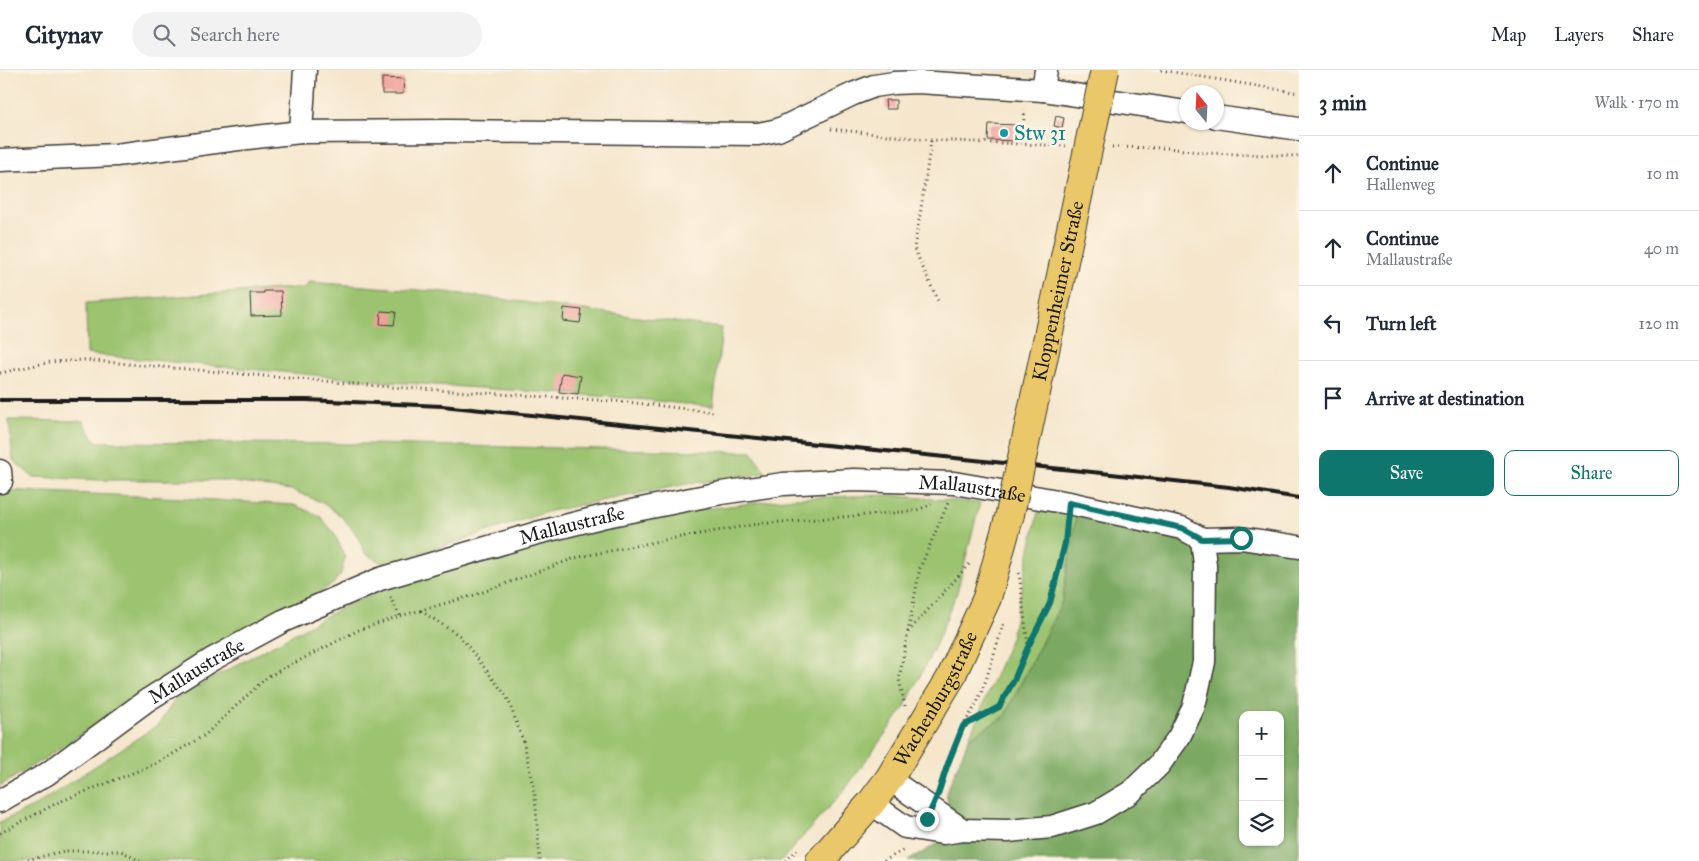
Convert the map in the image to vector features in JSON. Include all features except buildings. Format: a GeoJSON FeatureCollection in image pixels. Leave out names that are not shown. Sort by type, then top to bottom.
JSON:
{"type":"FeatureCollection","features":[{"type":"Feature","properties":{"kind":"main road","name":"Kloppenheimer Straße"},"geometry":{"type":"LineString","coordinates":[[1010,514],[1105,70]]}},
{"type":"Feature","properties":{"kind":"main road","name":"Wachenburgstraße"},"geometry":{"type":"LineString","coordinates":[[812,852],[871,803],[889,779],[954,670],[987,598],[1010,514]]}},
{"type":"Feature","properties":{"kind":"street"},"geometry":{"type":"LineString","coordinates":[[301,132],[306,70]]}},
{"type":"Feature","properties":{"kind":"street"},"geometry":{"type":"LineString","coordinates":[[0,160],[116,155],[301,132],[448,131],[758,134],[778,130],[874,86],[894,83],[1045,80],[1179,110]]}},
{"type":"Feature","properties":{"kind":"street"},"geometry":{"type":"LineString","coordinates":[[1224,118],[1299,129]]}},
{"type":"Feature","properties":{"kind":"street","name":"Mallaustraße"},"geometry":{"type":"LineString","coordinates":[[0,801],[47,774],[146,701],[211,660],[283,621],[380,578],[600,517],[721,493],[783,484],[845,481],[954,483],[1069,503],[1182,528],[1202,539]]}},
{"type":"Feature","properties":{"kind":"street"},"geometry":{"type":"LineString","coordinates":[[871,803],[905,827],[943,833],[963,830],[1008,831],[1052,827],[1096,813],[1131,792],[1159,765],[1179,738],[1194,706],[1204,662],[1205,565],[1202,539],[1241,538],[1299,546]]}},
{"type":"Feature","properties":{"kind":"street"},"geometry":{"type":"LineString","coordinates":[[889,779],[963,830]]}},
{"type":"Feature","properties":{"kind":"path"},"geometry":{"type":"LineString","coordinates":[[1161,70],[1299,93]]}},
{"type":"Feature","properties":{"kind":"path"},"geometry":{"type":"LineString","coordinates":[[828,128],[863,134],[931,140],[1073,146]]}},
{"type":"Feature","properties":{"kind":"path"},"geometry":{"type":"LineString","coordinates":[[931,140],[914,248],[938,303]]}},
{"type":"Feature","properties":{"kind":"path"},"geometry":{"type":"LineString","coordinates":[[1111,147],[1168,148],[1206,153],[1299,156]]}},
{"type":"Feature","properties":{"kind":"path"},"geometry":{"type":"LineString","coordinates":[[0,373],[50,362],[84,360],[390,387],[627,402],[713,412]]}},
{"type":"Feature","properties":{"kind":"path"},"geometry":{"type":"LineString","coordinates":[[911,702],[906,710],[899,679],[920,568],[950,497]]}},
{"type":"Feature","properties":{"kind":"path"},"geometry":{"type":"LineString","coordinates":[[0,833],[59,802],[166,758],[205,735],[267,677],[359,630],[475,595],[575,558],[669,539],[758,524],[914,511],[928,506],[932,501]]}},
{"type":"Feature","properties":{"kind":"path"},"geometry":{"type":"LineString","coordinates":[[963,726],[999,707],[1014,680],[1050,603],[1065,543],[1069,503]]}},
{"type":"Feature","properties":{"kind":"path"},"geometry":{"type":"LineString","coordinates":[[908,633],[977,556]]}},
{"type":"Feature","properties":{"kind":"path"},"geometry":{"type":"LineString","coordinates":[[1018,564],[1028,647]]}},
{"type":"Feature","properties":{"kind":"path"},"geometry":{"type":"LineString","coordinates":[[421,610],[460,636],[507,697],[524,743],[530,770],[535,796],[540,861]]}},
{"type":"Feature","properties":{"kind":"path"},"geometry":{"type":"LineString","coordinates":[[931,809],[963,726],[977,703],[1000,639]]}},
{"type":"Feature","properties":{"kind":"path"},"geometry":{"type":"LineString","coordinates":[[23,861],[64,851],[121,851],[140,861]]}},
{"type":"Feature","properties":{"kind":"path"},"geometry":{"type":"LineString","coordinates":[[786,861],[812,852]]}},
{"type":"Feature","properties":{"kind":"green space"},"geometry":{"type":"Polygon","coordinates":[[[308,282],[446,292],[722,328],[713,407],[628,398],[390,382],[87,354],[86,303],[307,287],[308,282]]]}},
{"type":"Feature","properties":{"kind":"green space"},"geometry":{"type":"Polygon","coordinates":[[[9,420],[83,421],[96,442],[364,444],[752,452],[766,473],[687,484],[550,511],[386,565],[366,554],[355,532],[340,515],[321,502],[291,490],[219,480],[99,480],[33,477],[13,460],[9,420]]]}},
{"type":"Feature","properties":{"kind":"green space"},"geometry":{"type":"Polygon","coordinates":[[[0,490],[294,505],[320,516],[334,533],[345,557],[341,574],[333,584],[310,598],[244,629],[171,673],[56,751],[0,786],[0,490]]]}},
{"type":"Feature","properties":{"kind":"green space"},"geometry":{"type":"Polygon","coordinates":[[[888,495],[980,503],[957,592],[936,644],[904,708],[846,788],[781,861],[0,861],[0,822],[35,806],[159,724],[176,698],[354,601],[425,575],[553,538],[673,513],[793,498],[888,495]]]}},
{"type":"Feature","properties":{"kind":"green space"},"geometry":{"type":"Polygon","coordinates":[[[1077,511],[1062,602],[1004,717],[969,738],[1011,638],[1038,512],[1077,511]]]}},
{"type":"Feature","properties":{"kind":"green space"},"geometry":{"type":"Polygon","coordinates":[[[1077,511],[1299,550],[1299,861],[908,861],[955,833],[946,793],[969,738],[1004,717],[1062,602],[1077,511]]]}},
{"type":"Feature","properties":{"kind":"railway"},"geometry":{"type":"LineString","coordinates":[[0,400],[307,400],[442,406],[1102,473],[1229,487],[1299,498]]}},
{"type":"Feature","properties":{"kind":"place","name":"Stw 31"},"geometry":{"type":"Point","coordinates":[1004,133]}},
{"type":"Feature","properties":{"kind":"route"},"geometry":{"type":"LineString","coordinates":[[927,819],[963,726],[999,707],[1014,680],[1050,603],[1065,543],[1069,503],[1182,528],[1202,539],[1241,538]]}}]}
